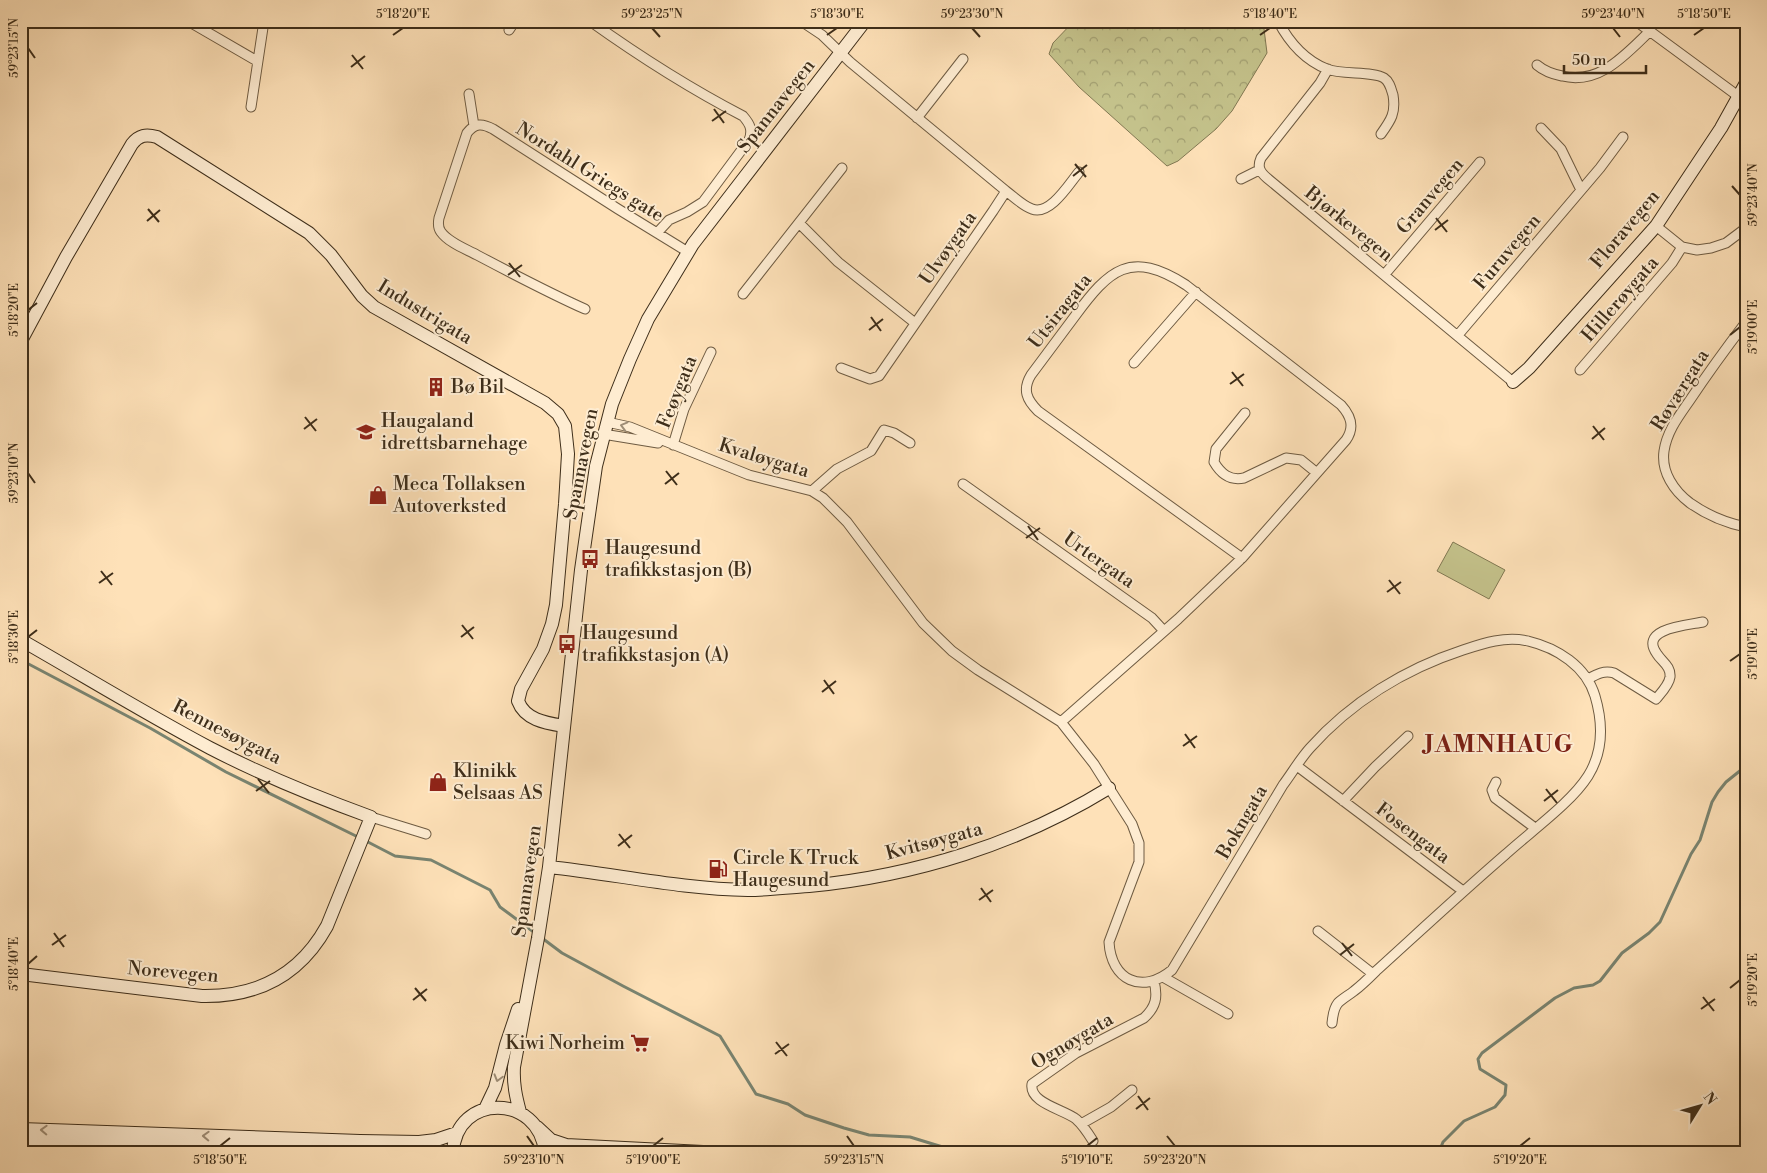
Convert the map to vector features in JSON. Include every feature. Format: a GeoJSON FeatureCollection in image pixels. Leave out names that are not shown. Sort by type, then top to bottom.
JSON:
{"type":"FeatureCollection","features":[{"type":"Feature","properties":{"kind":"street"},"geometry":{"type":"LineString","coordinates":[[188,21],[257,61]]}},
{"type":"Feature","properties":{"kind":"street"},"geometry":{"type":"LineString","coordinates":[[251,107],[264,21]]}},
{"type":"Feature","properties":{"kind":"street"},"geometry":{"type":"LineString","coordinates":[[509,30],[515,21]]}},
{"type":"Feature","properties":{"kind":"street"},"geometry":{"type":"LineString","coordinates":[[590,21],[637,55],[682,83],[742,116],[751,127],[752,133],[749,140],[703,202],[669,220],[657,233]]}},
{"type":"Feature","properties":{"kind":"street"},"geometry":{"type":"LineString","coordinates":[[801,21],[822,35],[850,62],[1006,191],[1032,209],[1044,210],[1050,207],[1079,172]]}},
{"type":"Feature","properties":{"kind":"street","name":"Spannavegen"},"geometry":{"type":"LineString","coordinates":[[528,988],[549,866],[581,570],[596,466],[612,404],[637,344],[688,252],[865,21]]}},
{"type":"Feature","properties":{"kind":"street"},"geometry":{"type":"LineString","coordinates":[[1278,21],[1293,45],[1304,55],[1328,69],[1382,77],[1388,82],[1395,106],[1389,123],[1380,134]]}},
{"type":"Feature","properties":{"kind":"street"},"geometry":{"type":"LineString","coordinates":[[1636,21],[1738,96]]}},
{"type":"Feature","properties":{"kind":"street"},"geometry":{"type":"LineString","coordinates":[[1537,65],[1543,70],[1560,76],[1577,79],[1589,77],[1611,66],[1649,32]]}},
{"type":"Feature","properties":{"kind":"street"},"geometry":{"type":"LineString","coordinates":[[917,118],[963,59]]}},
{"type":"Feature","properties":{"kind":"street"},"geometry":{"type":"LineString","coordinates":[[1241,179],[1259,170],[1258,164],[1262,158],[1320,83],[1328,69]]}},
{"type":"Feature","properties":{"kind":"street","name":"Floravegen"},"geometry":{"type":"LineString","coordinates":[[1513,382],[1529,368],[1656,226],[1716,136],[1746,83]]}},
{"type":"Feature","properties":{"kind":"street"},"geometry":{"type":"LineString","coordinates":[[469,94],[474,126],[467,133],[442,206],[438,226],[440,232],[458,245],[499,267],[585,309]]}},
{"type":"Feature","properties":{"kind":"street","name":"Nordahl Griegs gate"},"geometry":{"type":"LineString","coordinates":[[474,126],[484,124],[493,129],[688,252]]}},
{"type":"Feature","properties":{"kind":"street"},"geometry":{"type":"LineString","coordinates":[[1541,128],[1561,149],[1582,190]]}},
{"type":"Feature","properties":{"kind":"street","name":"Industrigata"},"geometry":{"type":"LineString","coordinates":[[21,341],[66,257],[132,144],[143,135],[157,137],[303,228],[321,242],[357,290],[374,306],[546,403],[558,414],[565,426],[568,454],[556,605],[549,636],[521,689],[518,701],[525,712],[534,719],[564,726]]}},
{"type":"Feature","properties":{"kind":"street","name":"Furuvegen"},"geometry":{"type":"LineString","coordinates":[[1458,335],[1582,190],[1623,137]]}},
{"type":"Feature","properties":{"kind":"street","name":"Granvegen"},"geometry":{"type":"LineString","coordinates":[[1385,274],[1480,162]]}},
{"type":"Feature","properties":{"kind":"street"},"geometry":{"type":"LineString","coordinates":[[743,294],[842,168]]}},
{"type":"Feature","properties":{"kind":"street","name":"Bjørkevegen"},"geometry":{"type":"LineString","coordinates":[[1259,170],[1513,382]]}},
{"type":"Feature","properties":{"kind":"street","name":"Ulvøygata"},"geometry":{"type":"LineString","coordinates":[[841,368],[870,379],[879,376],[1006,191]]}},
{"type":"Feature","properties":{"kind":"street"},"geometry":{"type":"LineString","coordinates":[[799,223],[838,262],[915,323]]}},
{"type":"Feature","properties":{"kind":"street","name":"Hillerøygata"},"geometry":{"type":"LineString","coordinates":[[1656,226],[1682,247],[1697,250],[1726,243],[1746,228]]}},
{"type":"Feature","properties":{"kind":"street","name":"Hillerøygata"},"geometry":{"type":"LineString","coordinates":[[1580,370],[1666,271],[1682,247]]}},
{"type":"Feature","properties":{"kind":"street","name":"Utsiragata"},"geometry":{"type":"LineString","coordinates":[[1061,722],[1164,631],[1242,558],[1351,433],[1352,425],[1347,411],[1334,399],[1196,292],[1164,272],[1144,267],[1126,269],[1110,276],[1093,292],[1030,375],[1027,382],[1027,397],[1038,411],[1242,558]]}},
{"type":"Feature","properties":{"kind":"street"},"geometry":{"type":"LineString","coordinates":[[1134,364],[1196,292]]}},
{"type":"Feature","properties":{"kind":"street","name":"Røværgata"},"geometry":{"type":"LineString","coordinates":[[1746,322],[1674,424],[1667,438],[1663,453],[1665,469],[1671,483],[1681,496],[1701,511],[1723,521],[1746,528]]}},
{"type":"Feature","properties":{"kind":"street","name":"Feøygata"},"geometry":{"type":"LineString","coordinates":[[673,445],[684,409],[712,352]]}},
{"type":"Feature","properties":{"kind":"street"},"geometry":{"type":"LineString","coordinates":[[1245,413],[1216,449],[1214,462],[1224,474],[1230,478],[1244,478],[1286,458],[1301,460],[1317,473]]}},
{"type":"Feature","properties":{"kind":"street","name":"Kvaløygata"},"geometry":{"type":"LineString","coordinates":[[605,428],[673,445],[749,474],[812,491],[837,469],[871,452],[884,430],[894,433],[910,443]]}},
{"type":"Feature","properties":{"kind":"street","name":"Urtergata"},"geometry":{"type":"LineString","coordinates":[[963,484],[1152,618],[1164,631]]}},
{"type":"Feature","properties":{"kind":"street"},"geometry":{"type":"LineString","coordinates":[[812,491],[832,506],[847,522],[936,638],[978,670],[1061,722],[1094,764],[1132,824],[1139,843],[1140,862],[1112,931],[1109,942],[1110,955],[1122,975],[1132,981],[1154,982]]}},
{"type":"Feature","properties":{"kind":"street"},"geometry":{"type":"LineString","coordinates":[[1588,679],[1608,671],[1656,699],[1667,685],[1670,674],[1666,663],[1654,650],[1653,644],[1656,636],[1664,630],[1703,622]]}},
{"type":"Feature","properties":{"kind":"street","name":"Bokngata"},"geometry":{"type":"LineString","coordinates":[[1154,982],[1172,970],[1179,960],[1296,766],[1310,748],[1340,719],[1376,691],[1407,672],[1449,654],[1488,642],[1516,639],[1545,645],[1564,656],[1588,679],[1599,710],[1601,727],[1599,750],[1588,776],[1574,794],[1338,1003],[1332,1023]]}},
{"type":"Feature","properties":{"kind":"street","name":"Rennesøygata"},"geometry":{"type":"LineString","coordinates":[[21,640],[210,748],[264,774],[322,800],[426,834]]}},
{"type":"Feature","properties":{"kind":"street"},"geometry":{"type":"LineString","coordinates":[[1343,801],[1408,736]]}},
{"type":"Feature","properties":{"kind":"street","name":"Fosengata"},"geometry":{"type":"LineString","coordinates":[[1296,766],[1463,891]]}},
{"type":"Feature","properties":{"kind":"street"},"geometry":{"type":"LineString","coordinates":[[1496,782],[1492,790],[1496,798],[1535,828]]}},
{"type":"Feature","properties":{"kind":"street","name":"Kvitsøygata"},"geometry":{"type":"LineString","coordinates":[[549,866],[713,888],[770,889],[824,884],[899,871],[992,845],[1062,814],[1109,788]]}},
{"type":"Feature","properties":{"kind":"street","name":"Norevegen"},"geometry":{"type":"LineString","coordinates":[[21,974],[202,996],[242,994],[264,986],[281,977],[298,964],[320,939],[371,817]]}},
{"type":"Feature","properties":{"kind":"street"},"geometry":{"type":"LineString","coordinates":[[1318,931],[1373,974]]}},
{"type":"Feature","properties":{"kind":"street"},"geometry":{"type":"LineString","coordinates":[[1163,977],[1228,1014]]}},
{"type":"Feature","properties":{"kind":"street","name":"Ognøygata"},"geometry":{"type":"LineString","coordinates":[[1093,1140],[1082,1124],[1074,1118],[1037,1099],[1031,1089],[1032,1084],[1076,1053],[1144,1018],[1152,1010],[1156,1001],[1154,982]]}},
{"type":"Feature","properties":{"kind":"street"},"geometry":{"type":"LineString","coordinates":[[485,1109],[495,1088],[520,1002],[528,988]]}},
{"type":"Feature","properties":{"kind":"street"},"geometry":{"type":"LineString","coordinates":[[520,1112],[513,1081],[528,988]]}},
{"type":"Feature","properties":{"kind":"street"},"geometry":{"type":"LineString","coordinates":[[1082,1124],[1132,1090]]}},
{"type":"Feature","properties":{"kind":"street"},"geometry":{"type":"LineString","coordinates":[[453,1152],[457,1133],[472,1116],[485,1109],[507,1108],[520,1112],[529,1118],[550,1140],[566,1145],[704,1152]]}},
{"type":"Feature","properties":{"kind":"street"},"geometry":{"type":"LineString","coordinates":[[537,1126],[545,1152]]}},
{"type":"Feature","properties":{"kind":"street"},"geometry":{"type":"LineString","coordinates":[[21,1129],[360,1142],[419,1142],[436,1140],[457,1133]]}},
{"type":"Feature","properties":{"kind":"street"},"geometry":{"type":"LineString","coordinates":[[21,1141],[371,1152]]}},
{"type":"Feature","properties":{"kind":"green space"},"geometry":{"type":"Polygon","coordinates":[[[1074,21],[1263,21],[1267,53],[1232,111],[1216,129],[1178,161],[1167,166],[1079,87],[1049,54],[1053,43],[1074,21]]]}},
{"type":"Feature","properties":{"kind":"green space"},"geometry":{"type":"Polygon","coordinates":[[[1453,542],[1505,570],[1489,599],[1437,571],[1453,542]]]}},
{"type":"Feature","properties":{"kind":"waterway"},"geometry":{"type":"LineString","coordinates":[[21,660],[150,728],[226,772],[360,838]]}},
{"type":"Feature","properties":{"kind":"waterway"},"geometry":{"type":"LineString","coordinates":[[1439,1152],[1443,1142],[1464,1121],[1495,1107],[1505,1095],[1506,1085],[1480,1069],[1478,1059],[1482,1053],[1555,998],[1574,988],[1593,985],[1600,981],[1622,953],[1649,933],[1660,922],[1691,854],[1700,840],[1712,802],[1726,782],[1746,766]]}},
{"type":"Feature","properties":{"kind":"waterway"},"geometry":{"type":"LineString","coordinates":[[366,841],[395,856],[431,860],[490,890],[500,907],[535,933]]}},
{"type":"Feature","properties":{"kind":"waterway"},"geometry":{"type":"LineString","coordinates":[[542,938],[562,953],[720,1036],[756,1094],[788,1104],[805,1115],[844,1128],[869,1135],[910,1137],[959,1152]]}},
{"type":"Feature","properties":{"kind":"place","name":"Bø Bil"},"geometry":{"type":"Point","coordinates":[436,387]}},
{"type":"Feature","properties":{"kind":"place","name":"Haugaland idrettsbarnehage"},"geometry":{"type":"Point","coordinates":[366,432]}},
{"type":"Feature","properties":{"kind":"place","name":"Meca Tollaksen Autoverksted"},"geometry":{"type":"Point","coordinates":[378,495]}},
{"type":"Feature","properties":{"kind":"place","name":"Haugesund trafikkstasjon (B)"},"geometry":{"type":"Point","coordinates":[590,559]}},
{"type":"Feature","properties":{"kind":"place","name":"Haugesund trafikkstasjon (A)"},"geometry":{"type":"Point","coordinates":[567,644]}},
{"type":"Feature","properties":{"kind":"place","name":"Klinikk Selsaas AS"},"geometry":{"type":"Point","coordinates":[438,782]}},
{"type":"Feature","properties":{"kind":"place","name":"Circle K Truck Haugesund"},"geometry":{"type":"Point","coordinates":[718,869]}},
{"type":"Feature","properties":{"kind":"place","name":"Kiwi Norheim"},"geometry":{"type":"Point","coordinates":[640,1043]}},
{"type":"Feature","properties":{"kind":"district","name":"JAMNHAUG"},"geometry":{"type":"Point","coordinates":[1499,745]}}]}
